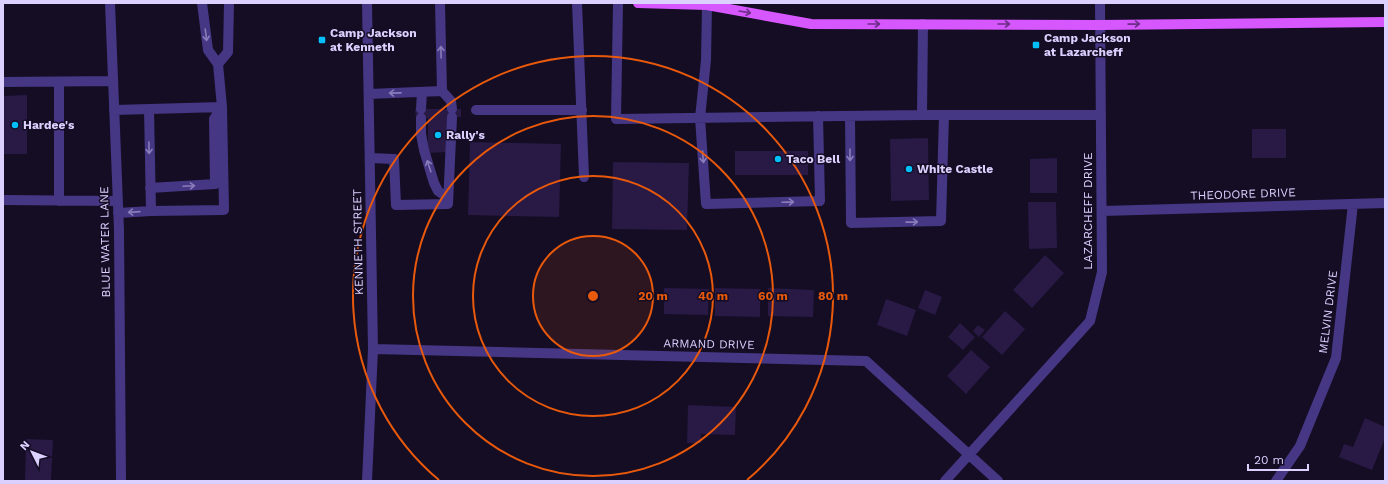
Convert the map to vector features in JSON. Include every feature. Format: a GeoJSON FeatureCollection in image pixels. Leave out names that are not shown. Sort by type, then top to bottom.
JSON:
{"type":"FeatureCollection","features":[{"type":"Feature","properties":{"kind":"main road"},"geometry":{"type":"LineString","coordinates":[[638,3],[707,5],[811,24],[1100,25],[1385,22]]}},
{"type":"Feature","properties":{"kind":"main road"},"geometry":{"type":"LineString","coordinates":[[707,5],[718,3]]}},
{"type":"Feature","properties":{"kind":"street","name":"BLUE WATER LANE"},"geometry":{"type":"LineString","coordinates":[[110,3],[118,213],[121,481]]}},
{"type":"Feature","properties":{"kind":"street"},"geometry":{"type":"LineString","coordinates":[[118,213],[224,210],[222,107],[218,64],[208,50],[202,3]]}},
{"type":"Feature","properties":{"kind":"street"},"geometry":{"type":"LineString","coordinates":[[218,64],[228,52],[229,3]]}},
{"type":"Feature","properties":{"kind":"street","name":"KENNETH STREET"},"geometry":{"type":"LineString","coordinates":[[367,3],[373,349],[367,481]]}},
{"type":"Feature","properties":{"kind":"street"},"geometry":{"type":"LineString","coordinates":[[370,158],[394,159],[396,205],[448,204],[452,113],[451,101],[442,91],[440,3]]}},
{"type":"Feature","properties":{"kind":"street"},"geometry":{"type":"LineString","coordinates":[[577,3],[584,177]]}},
{"type":"Feature","properties":{"kind":"street"},"geometry":{"type":"LineString","coordinates":[[618,3],[616,119],[1101,114]]}},
{"type":"Feature","properties":{"kind":"street","name":"LAZARCHEFF DRIVE"},"geometry":{"type":"LineString","coordinates":[[945,481],[1090,321],[1102,272],[1100,3]]}},
{"type":"Feature","properties":{"kind":"street"},"geometry":{"type":"LineString","coordinates":[[707,5],[706,60],[700,118],[706,204],[820,201],[818,116]]}},
{"type":"Feature","properties":{"kind":"street"},"geometry":{"type":"LineString","coordinates":[[922,115],[923,24]]}},
{"type":"Feature","properties":{"kind":"street"},"geometry":{"type":"LineString","coordinates":[[3,82],[113,81]]}},
{"type":"Feature","properties":{"kind":"street"},"geometry":{"type":"LineString","coordinates":[[59,82],[59,200]]}},
{"type":"Feature","properties":{"kind":"street"},"geometry":{"type":"LineString","coordinates":[[369,94],[442,91]]}},
{"type":"Feature","properties":{"kind":"street"},"geometry":{"type":"LineString","coordinates":[[422,92],[421,134],[424,150],[438,191],[448,198]]}},
{"type":"Feature","properties":{"kind":"street"},"geometry":{"type":"LineString","coordinates":[[114,110],[222,107]]}},
{"type":"Feature","properties":{"kind":"street"},"geometry":{"type":"LineString","coordinates":[[150,188],[215,184],[214,119],[222,107]]}},
{"type":"Feature","properties":{"kind":"street"},"geometry":{"type":"LineString","coordinates":[[149,110],[151,211]]}},
{"type":"Feature","properties":{"kind":"street"},"geometry":{"type":"LineString","coordinates":[[476,110],[582,110]]}},
{"type":"Feature","properties":{"kind":"street"},"geometry":{"type":"LineString","coordinates":[[850,116],[851,223],[941,221],[944,115]]}},
{"type":"Feature","properties":{"kind":"street"},"geometry":{"type":"LineString","coordinates":[[3,200],[117,200]]}},
{"type":"Feature","properties":{"kind":"street","name":"THEODORE DRIVE"},"geometry":{"type":"LineString","coordinates":[[1102,211],[1385,203]]}},
{"type":"Feature","properties":{"kind":"street","name":"MELVIN DRIVE"},"geometry":{"type":"LineString","coordinates":[[1276,481],[1300,446],[1336,358],[1353,204]]}},
{"type":"Feature","properties":{"kind":"street","name":"ARMAND DRIVE"},"geometry":{"type":"LineString","coordinates":[[373,349],[866,361],[998,481]]}},
{"type":"Feature","properties":{"kind":"building","name":"Hardee's"},"geometry":{"type":"Polygon","coordinates":[[[27,95],[27,154],[3,154],[3,96],[27,95]]]}},
{"type":"Feature","properties":{"kind":"building","name":"Rally's"},"geometry":{"type":"Polygon","coordinates":[[[415,109],[461,109],[461,117],[448,117],[448,152],[428,153],[428,118],[416,119],[415,109]]]}},
{"type":"Feature","properties":{"kind":"building"},"geometry":{"type":"Polygon","coordinates":[[[1252,129],[1286,129],[1286,158],[1252,158],[1252,129]]]}},
{"type":"Feature","properties":{"kind":"building","name":"White Castle"},"geometry":{"type":"Polygon","coordinates":[[[928,138],[929,200],[891,201],[890,139],[928,138]]]}},
{"type":"Feature","properties":{"kind":"building"},"geometry":{"type":"Polygon","coordinates":[[[470,142],[561,144],[559,217],[468,215],[470,142]]]}},
{"type":"Feature","properties":{"kind":"building"},"geometry":{"type":"Polygon","coordinates":[[[735,151],[808,151],[808,175],[735,175],[735,151]]]}},
{"type":"Feature","properties":{"kind":"building"},"geometry":{"type":"Polygon","coordinates":[[[1057,158],[1057,193],[1030,193],[1030,159],[1057,158]]]}},
{"type":"Feature","properties":{"kind":"building"},"geometry":{"type":"Polygon","coordinates":[[[613,162],[689,163],[687,230],[612,229],[613,162]]]}},
{"type":"Feature","properties":{"kind":"building"},"geometry":{"type":"Polygon","coordinates":[[[1028,202],[1056,202],[1057,248],[1029,249],[1028,202]]]}},
{"type":"Feature","properties":{"kind":"building"},"geometry":{"type":"Polygon","coordinates":[[[1045,255],[1064,273],[1032,308],[1013,290],[1045,255]]]}},
{"type":"Feature","properties":{"kind":"building"},"geometry":{"type":"Polygon","coordinates":[[[664,288],[709,289],[708,315],[664,314],[664,288]]]}},
{"type":"Feature","properties":{"kind":"building"},"geometry":{"type":"Polygon","coordinates":[[[715,288],[760,289],[760,317],[715,316],[715,288]]]}},
{"type":"Feature","properties":{"kind":"building"},"geometry":{"type":"Polygon","coordinates":[[[768,288],[814,290],[813,317],[768,316],[768,288]]]}},
{"type":"Feature","properties":{"kind":"building"},"geometry":{"type":"Polygon","coordinates":[[[925,290],[942,297],[935,315],[918,308],[925,290]]]}},
{"type":"Feature","properties":{"kind":"building"},"geometry":{"type":"Polygon","coordinates":[[[886,299],[916,310],[907,336],[877,325],[886,299]]]}},
{"type":"Feature","properties":{"kind":"building"},"geometry":{"type":"Polygon","coordinates":[[[1005,311],[1025,329],[1002,355],[982,337],[1005,311]]]}},
{"type":"Feature","properties":{"kind":"building"},"geometry":{"type":"Polygon","coordinates":[[[960,323],[975,337],[963,350],[948,337],[960,323]]]}},
{"type":"Feature","properties":{"kind":"building"},"geometry":{"type":"Polygon","coordinates":[[[978,325],[985,330],[979,337],[973,331],[978,325]]]}},
{"type":"Feature","properties":{"kind":"building"},"geometry":{"type":"Polygon","coordinates":[[[971,350],[990,367],[966,394],[947,376],[971,350]]]}},
{"type":"Feature","properties":{"kind":"building"},"geometry":{"type":"Polygon","coordinates":[[[688,405],[736,407],[735,435],[701,434],[701,443],[687,443],[688,405]]]}},
{"type":"Feature","properties":{"kind":"building"},"geometry":{"type":"Polygon","coordinates":[[[1365,418],[1385,427],[1385,438],[1372,470],[1339,457],[1344,444],[1353,447],[1365,418]]]}},
{"type":"Feature","properties":{"kind":"building"},"geometry":{"type":"Polygon","coordinates":[[[26,439],[53,440],[51,481],[25,481],[26,439]]]}},
{"type":"Feature","properties":{"kind":"place","name":"Camp Jackson at Kenneth"},"geometry":{"type":"Point","coordinates":[322,40]}},
{"type":"Feature","properties":{"kind":"place","name":"Camp Jackson at Lazarcheff"},"geometry":{"type":"Point","coordinates":[1036,45]}},
{"type":"Feature","properties":{"kind":"place","name":"Hardee's"},"geometry":{"type":"Point","coordinates":[15,125]}},
{"type":"Feature","properties":{"kind":"place","name":"Rally's"},"geometry":{"type":"Point","coordinates":[438,135]}},
{"type":"Feature","properties":{"kind":"place","name":"Taco Bell"},"geometry":{"type":"Point","coordinates":[778,159]}},
{"type":"Feature","properties":{"kind":"place","name":"White Castle"},"geometry":{"type":"Point","coordinates":[909,169]}}]}
